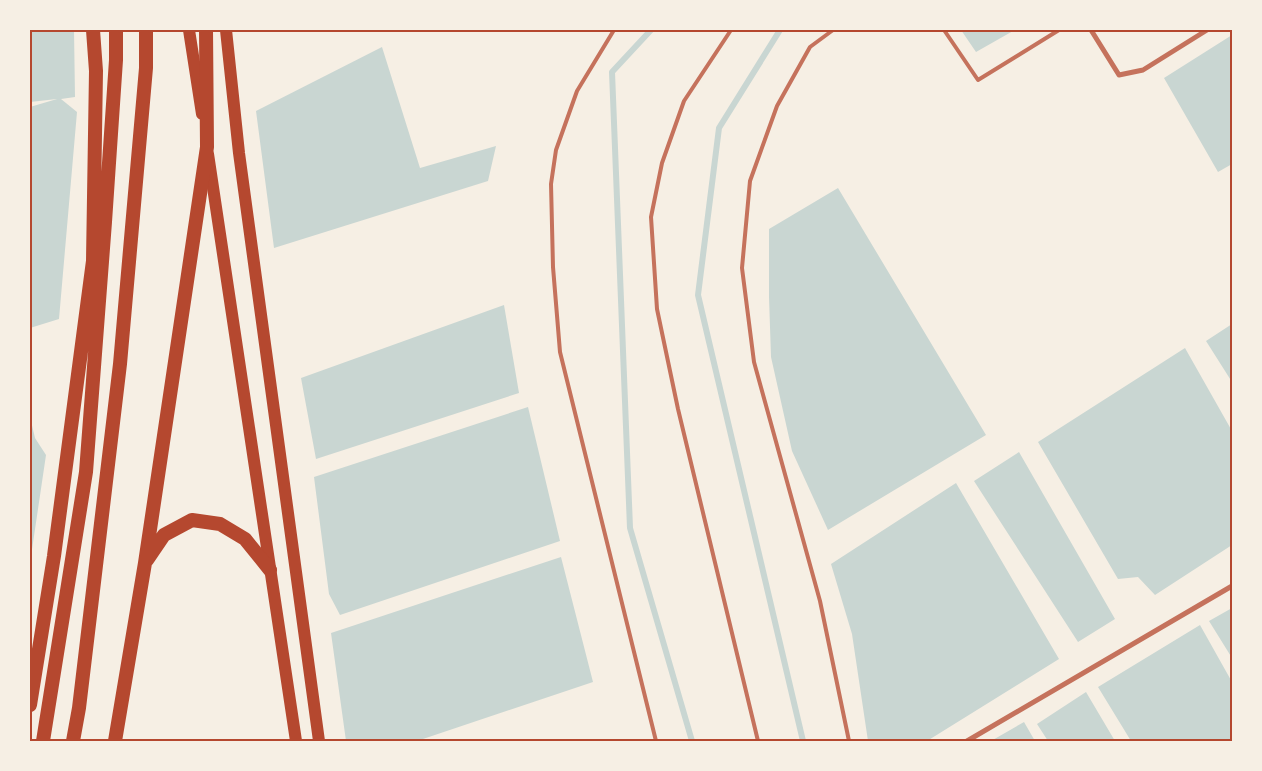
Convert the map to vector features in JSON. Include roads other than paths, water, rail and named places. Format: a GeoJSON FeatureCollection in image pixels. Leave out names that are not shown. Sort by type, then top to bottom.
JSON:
{"type":"FeatureCollection","features":[{"type":"Feature","properties":{"kind":"highway"},"geometry":{"type":"LineString","coordinates":[[30,705],[54,556],[93,261],[96,71],[93,30]]}},
{"type":"Feature","properties":{"kind":"highway"},"geometry":{"type":"LineString","coordinates":[[43,741],[86,472],[116,60],[116,30]]}},
{"type":"Feature","properties":{"kind":"highway"},"geometry":{"type":"LineString","coordinates":[[73,741],[100,537],[120,364],[145,78],[146,30]]}},
{"type":"Feature","properties":{"kind":"highway"},"geometry":{"type":"LineString","coordinates":[[115,741],[145,563],[207,147],[206,30]]}},
{"type":"Feature","properties":{"kind":"highway"},"geometry":{"type":"LineString","coordinates":[[145,563],[164,536],[192,520],[220,524],[246,539],[270,570]]}},
{"type":"Feature","properties":{"kind":"main road"},"geometry":{"type":"LineString","coordinates":[[189,30],[296,741]]}},
{"type":"Feature","properties":{"kind":"main road"},"geometry":{"type":"LineString","coordinates":[[226,30],[239,154],[319,741]]}},
{"type":"Feature","properties":{"kind":"street"},"geometry":{"type":"LineString","coordinates":[[1092,30],[1119,75],[1143,70],[1207,30]]}},
{"type":"Feature","properties":{"kind":"street"},"geometry":{"type":"LineString","coordinates":[[967,741],[1232,586]]}},
{"type":"Feature","properties":{"kind":"lane"},"geometry":{"type":"LineString","coordinates":[[614,30],[578,92],[556,150],[551,184],[553,267],[560,352],[656,741]]}},
{"type":"Feature","properties":{"kind":"lane"},"geometry":{"type":"LineString","coordinates":[[732,30],[684,101],[662,163],[651,217],[657,309],[678,410],[758,741]]}},
{"type":"Feature","properties":{"kind":"lane"},"geometry":{"type":"LineString","coordinates":[[833,30],[810,47],[777,106],[750,181],[742,268],[754,362],[820,601],[848,741]]}},
{"type":"Feature","properties":{"kind":"lane"},"geometry":{"type":"LineString","coordinates":[[944,30],[978,80],[1059,30]]}},
{"type":"Feature","properties":{"kind":"waterway"},"geometry":{"type":"LineString","coordinates":[[651,30],[612,72],[630,528],[692,741]]}},
{"type":"Feature","properties":{"kind":"waterway"},"geometry":{"type":"LineString","coordinates":[[780,30],[719,128],[698,295],[803,741]]}}]}
